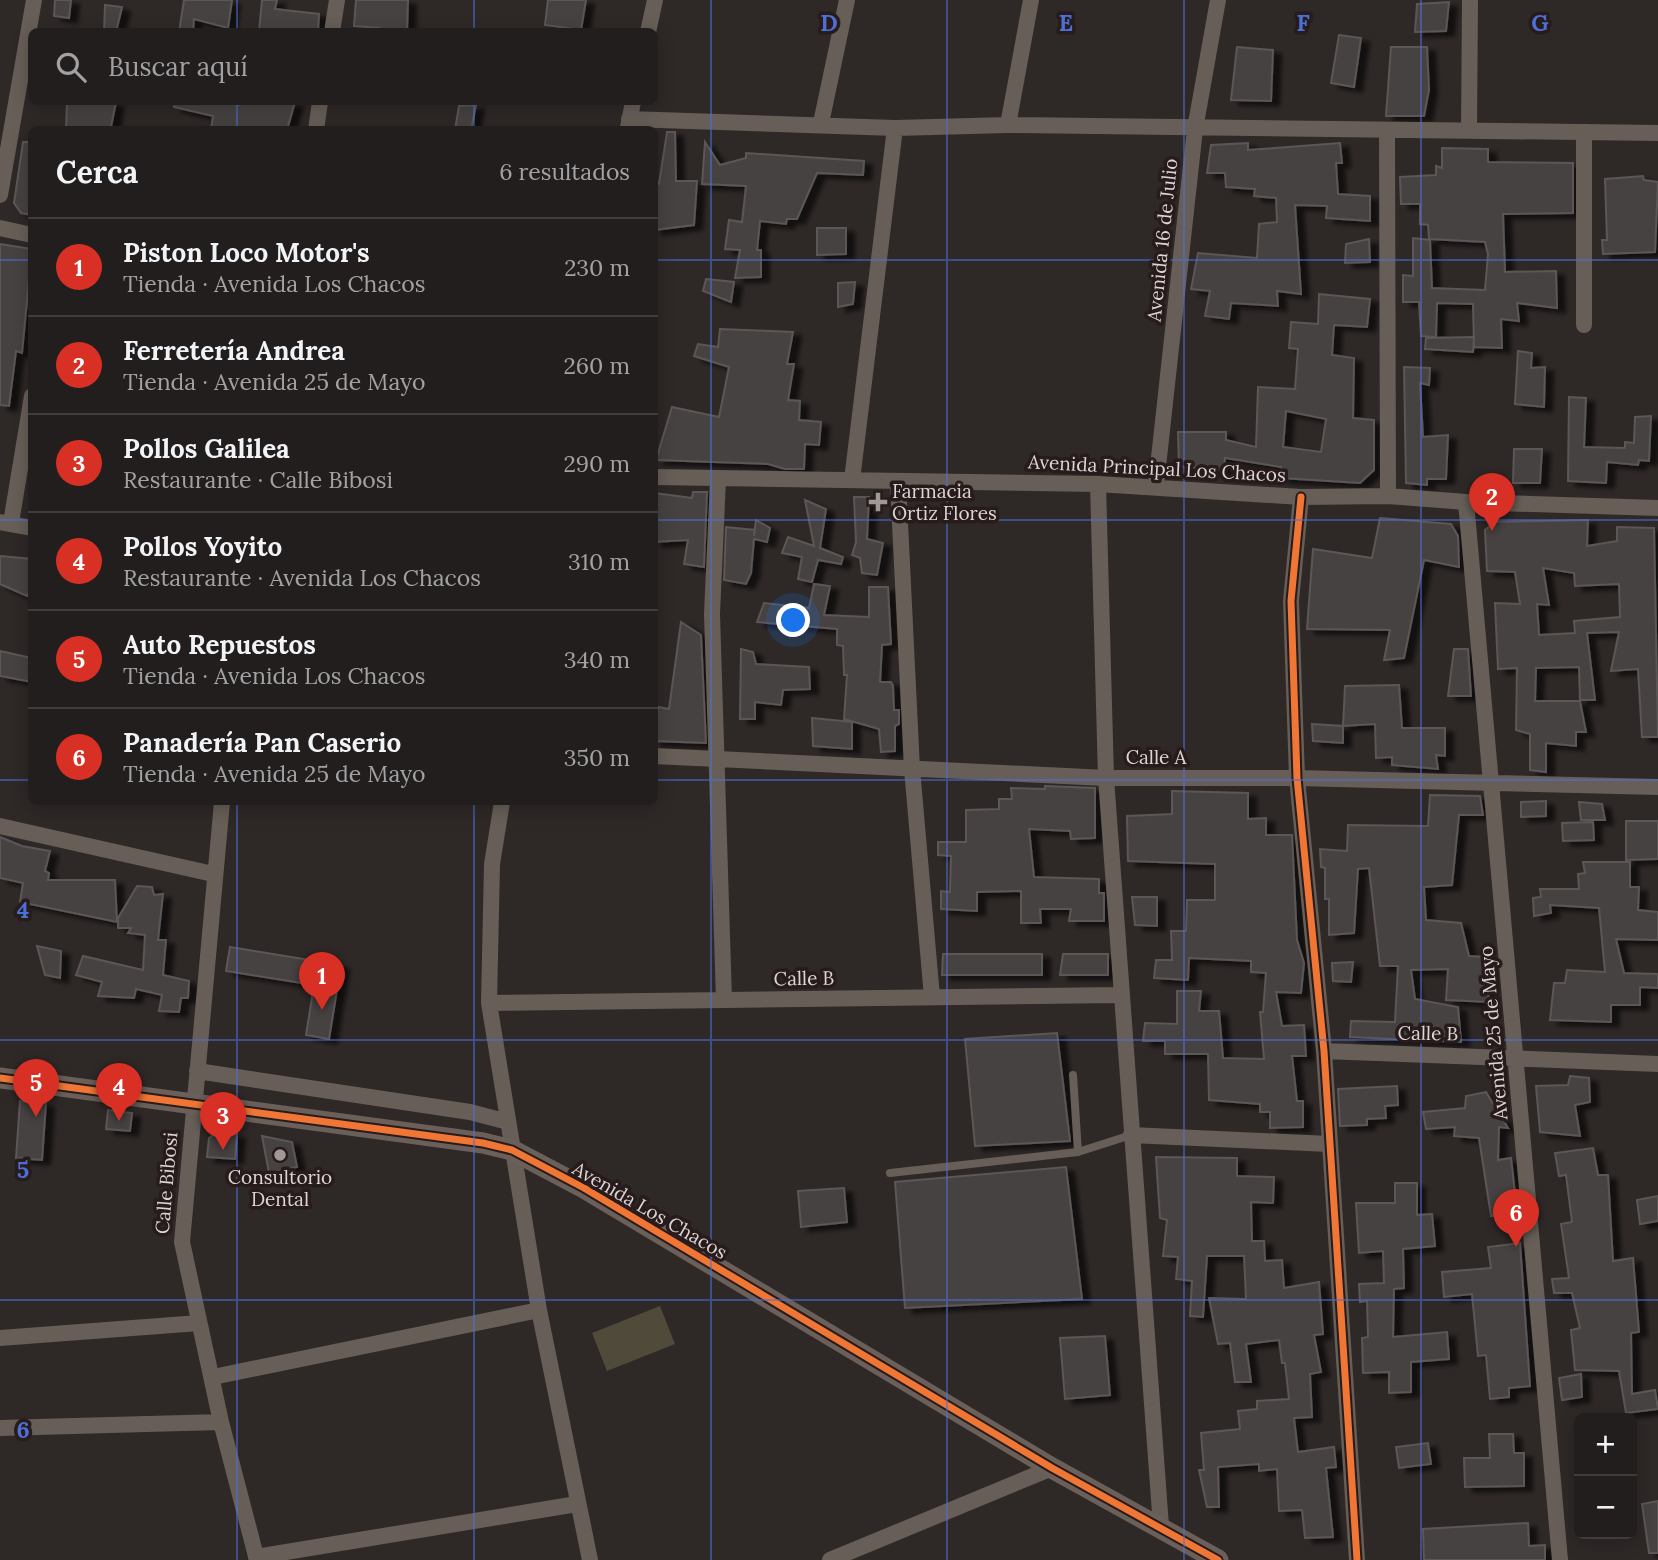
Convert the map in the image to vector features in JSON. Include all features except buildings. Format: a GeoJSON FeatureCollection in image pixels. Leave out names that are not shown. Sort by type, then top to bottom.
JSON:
{"type":"FeatureCollection","features":[{"type":"Feature","properties":{"kind":"street"},"geometry":{"type":"LineString","coordinates":[[29,28],[34,0]]}},
{"type":"Feature","properties":{"kind":"street"},"geometry":{"type":"LineString","coordinates":[[333,28],[337,0]]}},
{"type":"Feature","properties":{"kind":"street"},"geometry":{"type":"LineString","coordinates":[[649,28],[655,0]]}},
{"type":"Feature","properties":{"kind":"street"},"geometry":{"type":"LineString","coordinates":[[821,123],[847,0]]}},
{"type":"Feature","properties":{"kind":"street"},"geometry":{"type":"LineString","coordinates":[[1008,125],[1031,0]]}},
{"type":"Feature","properties":{"kind":"street","name":"Avenida 16 de Julio"},"geometry":{"type":"LineString","coordinates":[[1156,485],[1195,129],[1218,0]]}},
{"type":"Feature","properties":{"kind":"street"},"geometry":{"type":"LineString","coordinates":[[1469,131],[1470,0]]}},
{"type":"Feature","properties":{"kind":"street"},"geometry":{"type":"LineString","coordinates":[[0,195],[28,34]]}},
{"type":"Feature","properties":{"kind":"street"},"geometry":{"type":"LineString","coordinates":[[317,126],[320,105]]}},
{"type":"Feature","properties":{"kind":"street"},"geometry":{"type":"LineString","coordinates":[[632,105],[628,124],[821,123],[895,128],[1008,125],[1658,133]]}},
{"type":"Feature","properties":{"kind":"street"},"geometry":{"type":"LineString","coordinates":[[852,480],[895,128]]}},
{"type":"Feature","properties":{"kind":"street"},"geometry":{"type":"LineString","coordinates":[[1387,130],[1388,496]]}},
{"type":"Feature","properties":{"kind":"street"},"geometry":{"type":"LineString","coordinates":[[1584,132],[1584,326]]}},
{"type":"Feature","properties":{"kind":"street"},"geometry":{"type":"LineString","coordinates":[[0,228],[28,234]]}},
{"type":"Feature","properties":{"kind":"street"},"geometry":{"type":"LineString","coordinates":[[28,416],[6,523],[28,527]]}},
{"type":"Feature","properties":{"kind":"street","name":"Avenida Principal Los Chacos"},"geometry":{"type":"LineString","coordinates":[[658,477],[1156,485],[1301,496],[1388,496],[1466,502],[1658,508]]}},
{"type":"Feature","properties":{"kind":"street"},"geometry":{"type":"LineString","coordinates":[[718,479],[712,614],[724,1000]]}},
{"type":"Feature","properties":{"kind":"street"},"geometry":{"type":"LineString","coordinates":[[898,482],[912,769],[932,997]]}},
{"type":"Feature","properties":{"kind":"street"},"geometry":{"type":"LineString","coordinates":[[1098,484],[1106,778],[1161,1525]]}},
{"type":"Feature","properties":{"kind":"street"},"geometry":{"type":"LineString","coordinates":[[1301,496],[1290,601],[1297,778],[1324,1051],[1357,1560]]}},
{"type":"Feature","properties":{"kind":"street","name":"Avenida 25 de Mayo"},"geometry":{"type":"LineString","coordinates":[[1466,502],[1560,1560]]}},
{"type":"Feature","properties":{"kind":"street","name":"Calle A"},"geometry":{"type":"LineString","coordinates":[[658,756],[1106,778],[1297,778],[1658,787]]}},
{"type":"Feature","properties":{"kind":"street","name":"Calle Bibosi"},"geometry":{"type":"LineString","coordinates":[[222,805],[213,874],[182,1242],[221,1422],[256,1558]]}},
{"type":"Feature","properties":{"kind":"street"},"geometry":{"type":"LineString","coordinates":[[502,805],[492,864],[489,1003],[539,1310],[590,1560]]}},
{"type":"Feature","properties":{"kind":"street"},"geometry":{"type":"LineString","coordinates":[[0,826],[213,874]]}},
{"type":"Feature","properties":{"kind":"street","name":"Calle B"},"geometry":{"type":"LineString","coordinates":[[489,1003],[1120,995]]}},
{"type":"Feature","properties":{"kind":"street","name":"Calle B"},"geometry":{"type":"LineString","coordinates":[[1324,1051],[1516,1056],[1658,1064]]}},
{"type":"Feature","properties":{"kind":"street"},"geometry":{"type":"LineString","coordinates":[[197,1071],[470,1112],[508,1122]]}},
{"type":"Feature","properties":{"kind":"street","name":"Avenida Los Chacos"},"geometry":{"type":"LineString","coordinates":[[0,1078],[195,1102],[483,1143],[512,1150],[584,1188],[1052,1468],[1161,1525],[1218,1560]]}},
{"type":"Feature","properties":{"kind":"street"},"geometry":{"type":"LineString","coordinates":[[1131,1135],[1329,1144]]}},
{"type":"Feature","properties":{"kind":"street"},"geometry":{"type":"LineString","coordinates":[[213,1377],[539,1310]]}},
{"type":"Feature","properties":{"kind":"street"},"geometry":{"type":"LineString","coordinates":[[0,1338],[200,1323]]}},
{"type":"Feature","properties":{"kind":"street"},"geometry":{"type":"LineString","coordinates":[[0,1428],[221,1422]]}},
{"type":"Feature","properties":{"kind":"street"},"geometry":{"type":"LineString","coordinates":[[830,1560],[1052,1468]]}},
{"type":"Feature","properties":{"kind":"street"},"geometry":{"type":"LineString","coordinates":[[256,1558],[577,1504]]}},
{"type":"Feature","properties":{"kind":"lane"},"geometry":{"type":"LineString","coordinates":[[1073,1076],[1078,1152]]}},
{"type":"Feature","properties":{"kind":"lane"},"geometry":{"type":"LineString","coordinates":[[890,1173],[1078,1152],[1131,1135]]}},
{"type":"Feature","properties":{"kind":"shaded area"},"geometry":{"type":"Polygon","coordinates":[[[660,1306],[675,1344],[607,1371],[592,1333],[660,1306]]]}},
{"type":"Feature","properties":{"kind":"cycle path"},"geometry":{"type":"LineString","coordinates":[[1301,497],[1291,601],[1297,778],[1324,1051],[1357,1560]]}},
{"type":"Feature","properties":{"kind":"cycle path"},"geometry":{"type":"LineString","coordinates":[[0,1078],[483,1143],[512,1150],[584,1188],[1052,1468],[1218,1560]]}},
{"type":"Feature","properties":{"kind":"place","name":"Farmacia Ortiz Flores"},"geometry":{"type":"Point","coordinates":[878,502]}},
{"type":"Feature","properties":{"kind":"place","name":"Ferretería Andrea"},"geometry":{"type":"Point","coordinates":[1492,531]}},
{"type":"Feature","properties":{"kind":"place","name":"Piston Loco Motor's"},"geometry":{"type":"Point","coordinates":[322,1010]}},
{"type":"Feature","properties":{"kind":"place","name":"Auto Repuestos"},"geometry":{"type":"Point","coordinates":[36,1117]}},
{"type":"Feature","properties":{"kind":"place","name":"Pollos Yoyito"},"geometry":{"type":"Point","coordinates":[119,1121]}},
{"type":"Feature","properties":{"kind":"place","name":"Pollos Galilea"},"geometry":{"type":"Point","coordinates":[223,1150]}},
{"type":"Feature","properties":{"kind":"place","name":"Consultorio Dental"},"geometry":{"type":"Point","coordinates":[280,1155]}},
{"type":"Feature","properties":{"kind":"place","name":"Panadería Pan Caserio"},"geometry":{"type":"Point","coordinates":[1516,1247]}}]}
